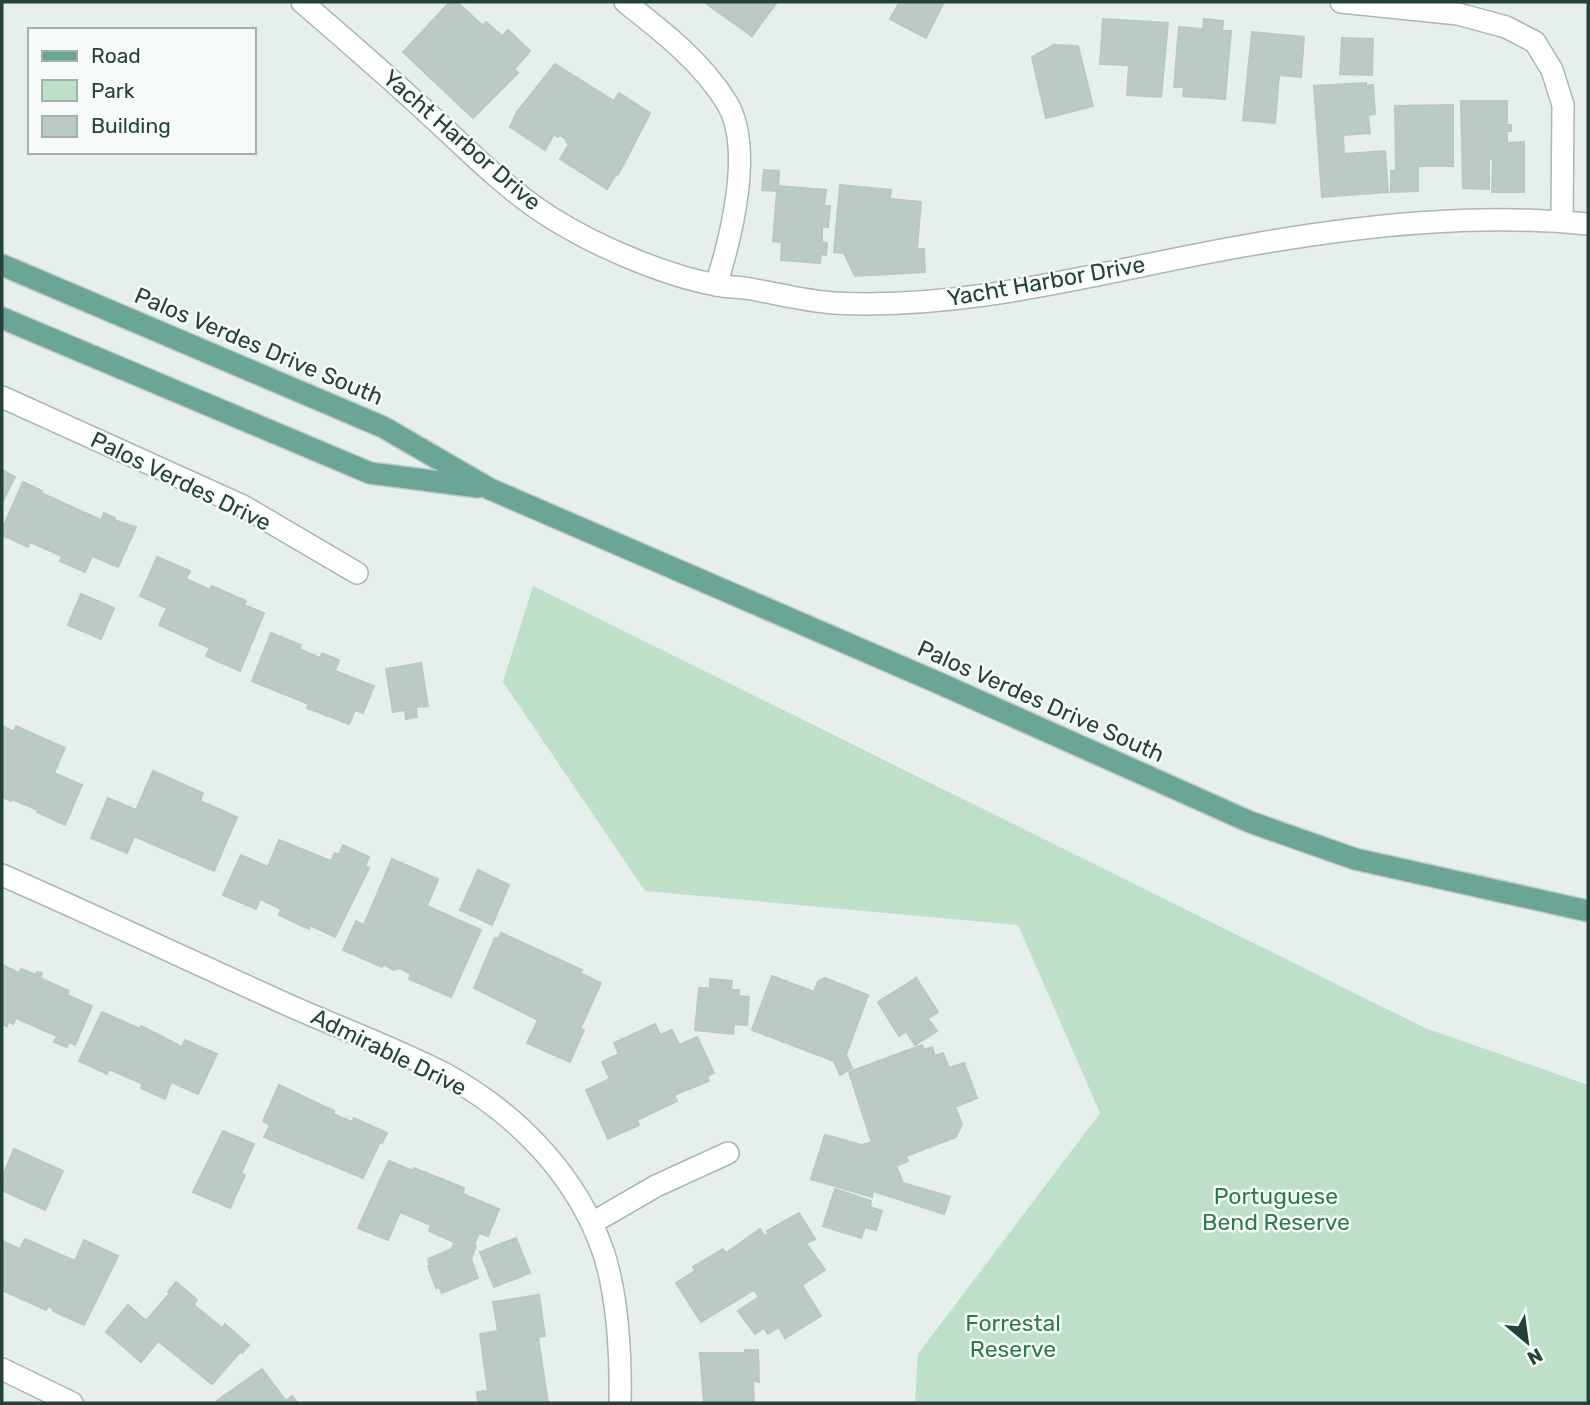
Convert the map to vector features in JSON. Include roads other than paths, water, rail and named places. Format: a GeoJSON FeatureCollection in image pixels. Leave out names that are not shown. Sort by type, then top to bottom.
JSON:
{"type":"FeatureCollection","features":[{"type":"Feature","properties":{"kind":"main road","name":"Palos Verdes Drive South"},"geometry":{"type":"LineString","coordinates":[[2,265],[383,428],[490,489],[941,684],[1250,822],[1355,859],[1588,911]]}},
{"type":"Feature","properties":{"kind":"main road","name":"Palos Verdes Drive South"},"geometry":{"type":"LineString","coordinates":[[2,318],[370,473],[490,489]]}},
{"type":"Feature","properties":{"kind":"street","name":"Yacht Harbor Drive"},"geometry":{"type":"LineString","coordinates":[[302,2],[381,70],[511,190],[552,218],[622,254],[661,270],[716,285],[835,303],[934,300],[991,294],[1256,243],[1370,227],[1464,221],[1562,221],[1588,224]]}},
{"type":"Feature","properties":{"kind":"street"},"geometry":{"type":"LineString","coordinates":[[625,2],[672,40],[703,70],[728,105],[739,140],[738,183],[728,245],[716,285]]}},
{"type":"Feature","properties":{"kind":"street"},"geometry":{"type":"LineString","coordinates":[[1340,2],[1439,6],[1458,14],[1506,26],[1535,42],[1552,70],[1563,105],[1562,221]]}},
{"type":"Feature","properties":{"kind":"street","name":"Palos Verdes Drive"},"geometry":{"type":"LineString","coordinates":[[2,397],[243,506],[356,573]]}},
{"type":"Feature","properties":{"kind":"street","name":"Admirable Drive"},"geometry":{"type":"LineString","coordinates":[[2,875],[446,1075],[511,1117],[558,1168],[592,1223],[604,1254],[617,1316],[620,1403]]}},
{"type":"Feature","properties":{"kind":"street"},"geometry":{"type":"LineString","coordinates":[[592,1223],[656,1186],[728,1153]]}},
{"type":"Feature","properties":{"kind":"street"},"geometry":{"type":"LineString","coordinates":[[2,1369],[72,1403]]}},
{"type":"Feature","properties":{"kind":"park label","name":"Portuguese Bend Reserve"},"geometry":{"type":"Point","coordinates":[1276,1209]}},
{"type":"Feature","properties":{"kind":"park label","name":"Forrestal Reserve"},"geometry":{"type":"Point","coordinates":[1013,1336]}}]}
